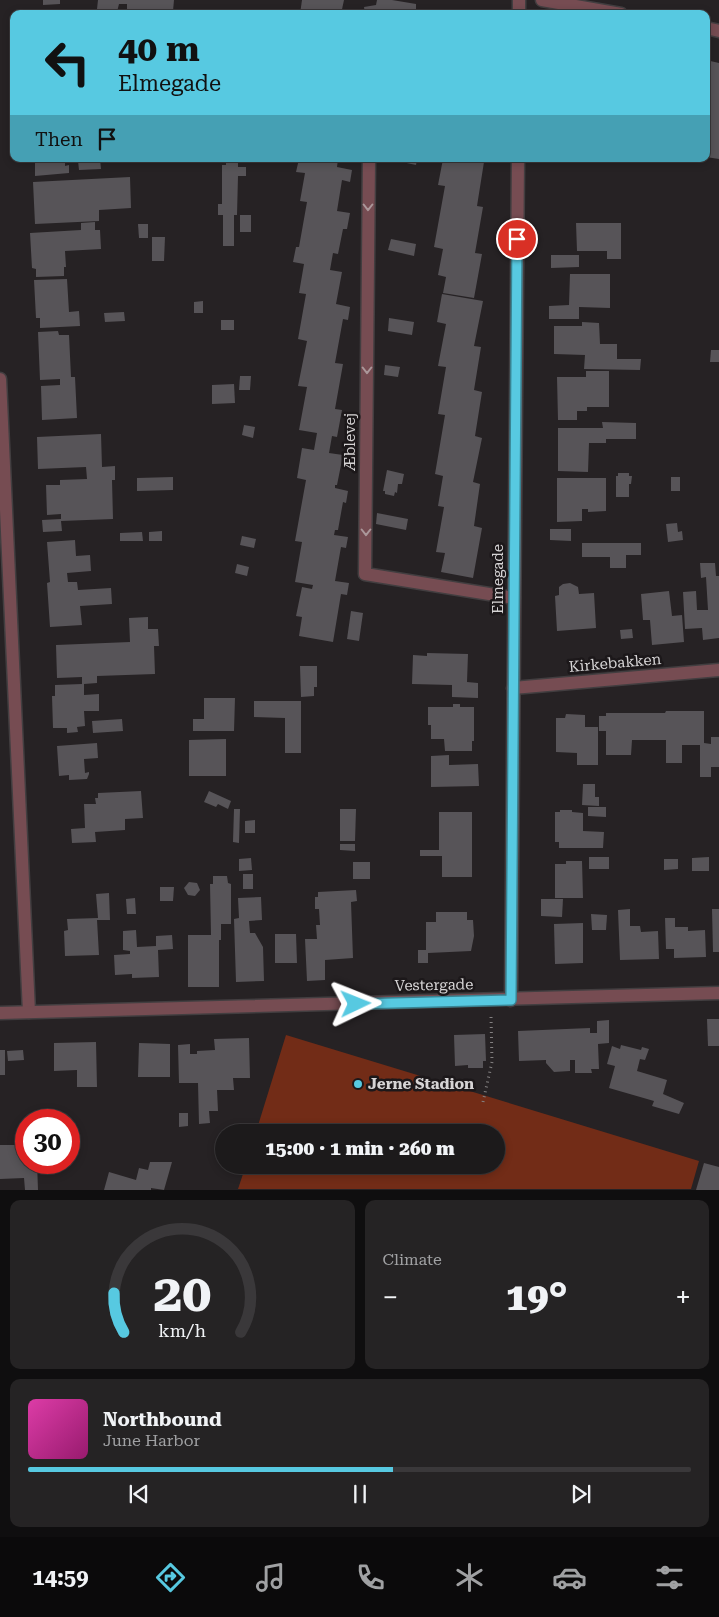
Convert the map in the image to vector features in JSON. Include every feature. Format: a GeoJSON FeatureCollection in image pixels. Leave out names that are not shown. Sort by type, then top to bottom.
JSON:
{"type":"FeatureCollection","features":[{"type":"Feature","properties":{"kind":"street"},"geometry":{"type":"LineString","coordinates":[[542,0],[598,10]]}},
{"type":"Feature","properties":{"kind":"street","name":"Æblevej"},"geometry":{"type":"LineString","coordinates":[[369,162],[365,574],[514,598]]}},
{"type":"Feature","properties":{"kind":"street","name":"Elmegade"},"geometry":{"type":"LineString","coordinates":[[511,1000],[518,162]]}},
{"type":"Feature","properties":{"kind":"street"},"geometry":{"type":"LineString","coordinates":[[0,379],[29,1012]]}},
{"type":"Feature","properties":{"kind":"street","name":"Kirkebakken"},"geometry":{"type":"LineString","coordinates":[[513,688],[719,670]]}},
{"type":"Feature","properties":{"kind":"street","name":"Vestergade"},"geometry":{"type":"LineString","coordinates":[[0,1013],[719,993]]}},
{"type":"Feature","properties":{"kind":"path"},"geometry":{"type":"LineString","coordinates":[[483,1102],[492,1062],[491,1000]]}},
{"type":"Feature","properties":{"kind":"shaded area","name":"Jerne Stadion"},"geometry":{"type":"Polygon","coordinates":[[[286,1035],[699,1161],[691,1189],[238,1189],[243,1174],[505,1174],[505,1124],[258,1124],[286,1035]]]}},
{"type":"Feature","properties":{"kind":"building"},"geometry":{"type":"Polygon","coordinates":[[[43,0],[60,0],[60,4],[43,5],[43,0]]]}},
{"type":"Feature","properties":{"kind":"building"},"geometry":{"type":"Polygon","coordinates":[[[98,0],[174,0],[173,10],[127,9],[127,4],[119,4],[118,10],[97,9],[98,0]]]}},
{"type":"Feature","properties":{"kind":"building"},"geometry":{"type":"Polygon","coordinates":[[[302,0],[344,0],[342,10],[301,10],[302,0]]]}},
{"type":"Feature","properties":{"kind":"building"},"geometry":{"type":"Polygon","coordinates":[[[377,0],[392,0],[416,4],[416,10],[364,10],[364,7],[376,5],[377,0]]]}},
{"type":"Feature","properties":{"kind":"building"},"geometry":{"type":"Polygon","coordinates":[[[710,61],[719,63],[719,159],[710,158],[710,61]]]}},
{"type":"Feature","properties":{"kind":"building"},"geometry":{"type":"Polygon","coordinates":[[[72,162],[65,163],[65,166],[69,165],[69,173],[35,176],[35,163],[72,162]]]}},
{"type":"Feature","properties":{"kind":"building"},"geometry":{"type":"Polygon","coordinates":[[[78,162],[100,162],[101,169],[79,170],[78,162]]]}},
{"type":"Feature","properties":{"kind":"building"},"geometry":{"type":"Polygon","coordinates":[[[226,162],[238,162],[238,167],[246,167],[246,176],[238,176],[237,215],[234,215],[234,246],[223,246],[223,215],[218,215],[218,204],[222,204],[222,165],[226,165],[226,162]]]}},
{"type":"Feature","properties":{"kind":"building"},"geometry":{"type":"Polygon","coordinates":[[[298,162],[338,162],[337,167],[352,170],[350,182],[342,180],[337,211],[350,213],[347,229],[343,229],[338,254],[333,253],[330,270],[342,272],[336,304],[350,307],[348,320],[343,319],[335,363],[343,364],[335,409],[342,410],[337,437],[332,436],[329,453],[343,455],[335,488],[348,491],[346,503],[343,502],[338,530],[335,530],[334,535],[348,537],[346,548],[341,547],[335,581],[349,583],[347,595],[341,594],[333,642],[299,636],[302,617],[296,616],[302,587],[312,589],[313,585],[295,582],[302,542],[295,541],[306,480],[297,478],[302,448],[314,450],[317,433],[299,430],[307,387],[298,386],[307,341],[298,339],[306,294],[299,293],[304,264],[293,262],[296,247],[299,247],[307,202],[300,201],[305,173],[296,172],[298,162]]]}},
{"type":"Feature","properties":{"kind":"building"},"geometry":{"type":"Polygon","coordinates":[[[402,162],[416,162],[416,165],[402,162]]]}},
{"type":"Feature","properties":{"kind":"building"},"geometry":{"type":"Polygon","coordinates":[[[442,162],[484,162],[477,206],[483,207],[475,253],[482,254],[474,298],[443,293],[446,277],[438,275],[443,249],[434,247],[445,186],[438,185],[442,162]]]}},
{"type":"Feature","properties":{"kind":"building"},"geometry":{"type":"Polygon","coordinates":[[[130,177],[131,208],[99,210],[99,221],[35,224],[33,182],[130,177]]]}},
{"type":"Feature","properties":{"kind":"building"},"geometry":{"type":"Polygon","coordinates":[[[240,215],[251,215],[251,232],[240,232],[240,215]]]}},
{"type":"Feature","properties":{"kind":"building"},"geometry":{"type":"Polygon","coordinates":[[[95,222],[95,230],[100,230],[101,249],[65,251],[66,267],[64,267],[64,276],[36,277],[36,269],[32,268],[30,233],[81,230],[81,223],[95,222]]]}},
{"type":"Feature","properties":{"kind":"building"},"geometry":{"type":"Polygon","coordinates":[[[576,223],[621,223],[621,259],[607,259],[607,251],[577,251],[576,223]]]}},
{"type":"Feature","properties":{"kind":"building"},"geometry":{"type":"Polygon","coordinates":[[[138,224],[148,224],[148,238],[139,238],[138,224]]]}},
{"type":"Feature","properties":{"kind":"building"},"geometry":{"type":"Polygon","coordinates":[[[152,237],[165,237],[164,261],[152,261],[152,237]]]}},
{"type":"Feature","properties":{"kind":"building"},"geometry":{"type":"Polygon","coordinates":[[[391,239],[416,244],[414,256],[388,250],[391,239]]]}},
{"type":"Feature","properties":{"kind":"building"},"geometry":{"type":"Polygon","coordinates":[[[551,255],[579,255],[579,267],[551,268],[551,255]]]}},
{"type":"Feature","properties":{"kind":"building"},"geometry":{"type":"Polygon","coordinates":[[[570,274],[610,274],[610,308],[579,307],[579,319],[549,319],[549,306],[569,305],[570,274]]]}},
{"type":"Feature","properties":{"kind":"building"},"geometry":{"type":"Polygon","coordinates":[[[67,279],[69,312],[79,311],[80,326],[40,328],[40,318],[36,318],[34,280],[67,279]]]}},
{"type":"Feature","properties":{"kind":"building"},"geometry":{"type":"Polygon","coordinates":[[[442,294],[483,301],[474,346],[481,347],[474,390],[482,392],[475,436],[482,438],[473,482],[480,484],[474,526],[482,528],[473,578],[441,572],[445,553],[436,552],[444,507],[438,506],[443,476],[435,474],[445,415],[438,414],[446,367],[438,366],[446,324],[437,322],[442,294]]]}},
{"type":"Feature","properties":{"kind":"building"},"geometry":{"type":"Polygon","coordinates":[[[203,301],[203,313],[194,313],[194,302],[203,301]]]}},
{"type":"Feature","properties":{"kind":"building"},"geometry":{"type":"Polygon","coordinates":[[[124,312],[125,321],[105,322],[104,313],[124,312]]]}},
{"type":"Feature","properties":{"kind":"building"},"geometry":{"type":"Polygon","coordinates":[[[389,318],[414,322],[412,335],[388,331],[389,318]]]}},
{"type":"Feature","properties":{"kind":"building"},"geometry":{"type":"Polygon","coordinates":[[[221,320],[234,320],[234,330],[221,330],[221,320]]]}},
{"type":"Feature","properties":{"kind":"building"},"geometry":{"type":"Polygon","coordinates":[[[582,322],[599,323],[600,344],[617,344],[617,359],[641,359],[640,370],[584,369],[585,355],[554,354],[554,326],[582,326],[582,322]]]}},
{"type":"Feature","properties":{"kind":"building"},"geometry":{"type":"Polygon","coordinates":[[[58,331],[59,335],[69,335],[71,377],[75,377],[77,418],[42,420],[41,386],[60,385],[60,379],[40,380],[38,332],[58,331]]]}},
{"type":"Feature","properties":{"kind":"building"},"geometry":{"type":"Polygon","coordinates":[[[711,350],[719,350],[719,362],[710,362],[711,350]]]}},
{"type":"Feature","properties":{"kind":"building"},"geometry":{"type":"Polygon","coordinates":[[[385,365],[400,367],[398,377],[384,375],[385,365]]]}},
{"type":"Feature","properties":{"kind":"building"},"geometry":{"type":"Polygon","coordinates":[[[586,371],[609,371],[609,407],[587,407],[587,411],[577,411],[577,420],[558,420],[557,377],[586,377],[586,371]]]}},
{"type":"Feature","properties":{"kind":"building"},"geometry":{"type":"Polygon","coordinates":[[[240,376],[251,376],[250,390],[239,390],[240,376]]]}},
{"type":"Feature","properties":{"kind":"building"},"geometry":{"type":"Polygon","coordinates":[[[234,384],[235,403],[212,404],[212,385],[234,384]]]}},
{"type":"Feature","properties":{"kind":"building"},"geometry":{"type":"Polygon","coordinates":[[[602,422],[636,423],[636,439],[606,439],[606,443],[589,443],[588,472],[558,471],[558,428],[603,428],[602,422]]]}},
{"type":"Feature","properties":{"kind":"building"},"geometry":{"type":"Polygon","coordinates":[[[244,425],[255,427],[253,438],[242,435],[244,425]]]}},
{"type":"Feature","properties":{"kind":"building"},"geometry":{"type":"Polygon","coordinates":[[[101,434],[102,467],[115,466],[115,480],[112,480],[113,519],[61,521],[62,531],[43,532],[42,520],[61,519],[61,514],[47,515],[46,485],[60,485],[60,480],[87,479],[86,467],[38,469],[37,437],[101,434]]]}},
{"type":"Feature","properties":{"kind":"building"},"geometry":{"type":"Polygon","coordinates":[[[387,470],[404,474],[402,484],[398,484],[397,493],[395,492],[394,496],[385,494],[385,491],[383,491],[387,470]]]}},
{"type":"Feature","properties":{"kind":"building"},"geometry":{"type":"Polygon","coordinates":[[[618,473],[629,473],[629,476],[632,476],[631,484],[629,484],[629,497],[616,497],[616,476],[618,476],[618,473]]]}},
{"type":"Feature","properties":{"kind":"building"},"geometry":{"type":"Polygon","coordinates":[[[173,477],[173,490],[137,491],[137,478],[173,477]]]}},
{"type":"Feature","properties":{"kind":"building"},"geometry":{"type":"Polygon","coordinates":[[[671,477],[680,477],[680,491],[671,491],[671,477]]]}},
{"type":"Feature","properties":{"kind":"building"},"geometry":{"type":"Polygon","coordinates":[[[557,478],[606,478],[606,511],[588,512],[588,509],[582,509],[582,521],[557,522],[557,478]]]}},
{"type":"Feature","properties":{"kind":"building"},"geometry":{"type":"Polygon","coordinates":[[[377,513],[408,519],[406,530],[376,524],[377,513]]]}},
{"type":"Feature","properties":{"kind":"building"},"geometry":{"type":"Polygon","coordinates":[[[677,523],[678,532],[682,531],[683,540],[668,542],[666,524],[677,523]]]}},
{"type":"Feature","properties":{"kind":"building"},"geometry":{"type":"Polygon","coordinates":[[[550,529],[571,529],[571,541],[550,540],[550,529]]]}},
{"type":"Feature","properties":{"kind":"building"},"geometry":{"type":"Polygon","coordinates":[[[162,531],[162,541],[149,541],[149,532],[162,531]]]}},
{"type":"Feature","properties":{"kind":"building"},"geometry":{"type":"Polygon","coordinates":[[[142,532],[143,541],[120,541],[120,533],[142,532]]]}},
{"type":"Feature","properties":{"kind":"building"},"geometry":{"type":"Polygon","coordinates":[[[242,536],[256,539],[254,548],[240,545],[242,536]]]}},
{"type":"Feature","properties":{"kind":"building"},"geometry":{"type":"Polygon","coordinates":[[[75,540],[76,556],[90,555],[91,571],[67,573],[68,582],[77,582],[78,590],[111,588],[112,604],[80,606],[82,625],[50,627],[47,583],[50,582],[47,542],[75,540]]]}},
{"type":"Feature","properties":{"kind":"building"},"geometry":{"type":"Polygon","coordinates":[[[582,543],[641,543],[641,555],[626,555],[626,568],[610,568],[610,557],[582,557],[582,543]]]}},
{"type":"Feature","properties":{"kind":"building"},"geometry":{"type":"Polygon","coordinates":[[[700,563],[715,563],[716,576],[719,576],[719,638],[703,640],[702,628],[685,629],[683,592],[696,591],[697,610],[708,610],[706,577],[701,578],[700,563]]]}},
{"type":"Feature","properties":{"kind":"building"},"geometry":{"type":"Polygon","coordinates":[[[237,564],[249,567],[247,576],[235,573],[237,564]]]}},
{"type":"Feature","properties":{"kind":"building"},"geometry":{"type":"Polygon","coordinates":[[[570,583],[578,587],[579,594],[594,593],[596,628],[557,631],[555,596],[559,595],[559,587],[570,583]]]}},
{"type":"Feature","properties":{"kind":"building"},"geometry":{"type":"Polygon","coordinates":[[[669,591],[672,616],[682,615],[684,642],[652,645],[650,620],[643,620],[641,594],[669,591]]]}},
{"type":"Feature","properties":{"kind":"building"},"geometry":{"type":"Polygon","coordinates":[[[351,611],[363,613],[359,641],[347,639],[351,611]]]}},
{"type":"Feature","properties":{"kind":"building"},"geometry":{"type":"Polygon","coordinates":[[[148,617],[148,629],[158,629],[159,646],[154,646],[155,674],[97,676],[97,683],[84,684],[84,695],[99,694],[99,711],[84,711],[85,726],[77,727],[78,732],[67,733],[67,728],[53,728],[52,696],[55,696],[55,685],[82,684],[82,677],[57,678],[56,645],[130,642],[129,618],[148,617]]]}},
{"type":"Feature","properties":{"kind":"building"},"geometry":{"type":"Polygon","coordinates":[[[632,629],[633,638],[621,639],[620,630],[632,629]]]}},
{"type":"Feature","properties":{"kind":"building"},"geometry":{"type":"Polygon","coordinates":[[[427,653],[468,654],[467,682],[478,683],[478,698],[452,697],[452,685],[412,684],[413,655],[427,656],[427,653]]]}},
{"type":"Feature","properties":{"kind":"building"},"geometry":{"type":"Polygon","coordinates":[[[300,666],[317,666],[317,687],[314,687],[314,696],[301,697],[300,666]]]}},
{"type":"Feature","properties":{"kind":"building"},"geometry":{"type":"Polygon","coordinates":[[[204,698],[235,698],[234,731],[193,731],[193,719],[204,719],[204,698]]]}},
{"type":"Feature","properties":{"kind":"building"},"geometry":{"type":"Polygon","coordinates":[[[254,701],[301,701],[301,753],[285,753],[285,718],[254,717],[254,701]]]}},
{"type":"Feature","properties":{"kind":"building"},"geometry":{"type":"Polygon","coordinates":[[[453,704],[460,704],[460,707],[474,707],[474,741],[472,741],[472,751],[445,751],[444,739],[431,739],[431,725],[428,725],[428,707],[453,707],[453,704]]]}},
{"type":"Feature","properties":{"kind":"building"},"geometry":{"type":"Polygon","coordinates":[[[666,711],[704,711],[704,743],[711,744],[711,737],[719,737],[719,767],[711,767],[711,777],[700,777],[700,745],[682,745],[682,763],[666,763],[666,740],[632,740],[631,755],[606,755],[606,731],[599,731],[599,716],[606,716],[606,713],[665,713],[666,711]]]}},
{"type":"Feature","properties":{"kind":"building"},"geometry":{"type":"Polygon","coordinates":[[[566,714],[585,715],[585,727],[598,727],[598,765],[577,765],[577,753],[556,752],[556,718],[565,718],[566,714]]]}},
{"type":"Feature","properties":{"kind":"building"},"geometry":{"type":"Polygon","coordinates":[[[122,719],[123,731],[93,733],[92,721],[122,719]]]}},
{"type":"Feature","properties":{"kind":"building"},"geometry":{"type":"Polygon","coordinates":[[[226,739],[226,776],[189,776],[189,740],[226,739]]]}},
{"type":"Feature","properties":{"kind":"building"},"geometry":{"type":"Polygon","coordinates":[[[97,743],[98,758],[84,759],[85,773],[89,772],[87,779],[69,780],[69,775],[59,776],[57,746],[97,743]]]}},
{"type":"Feature","properties":{"kind":"building"},"geometry":{"type":"Polygon","coordinates":[[[449,755],[449,765],[478,764],[479,786],[431,787],[431,756],[449,755]]]}},
{"type":"Feature","properties":{"kind":"building"},"geometry":{"type":"Polygon","coordinates":[[[583,784],[595,784],[595,797],[599,797],[599,806],[582,805],[583,784]]]}},
{"type":"Feature","properties":{"kind":"building"},"geometry":{"type":"Polygon","coordinates":[[[141,791],[143,818],[125,819],[125,830],[95,832],[96,842],[72,843],[71,829],[85,828],[84,804],[96,804],[95,798],[98,798],[98,793],[141,791]]]}},
{"type":"Feature","properties":{"kind":"building"},"geometry":{"type":"Polygon","coordinates":[[[209,791],[231,801],[228,809],[218,804],[216,807],[204,802],[209,791]]]}},
{"type":"Feature","properties":{"kind":"building"},"geometry":{"type":"Polygon","coordinates":[[[588,807],[606,807],[606,817],[588,816],[588,807]]]}},
{"type":"Feature","properties":{"kind":"building"},"geometry":{"type":"Polygon","coordinates":[[[234,809],[240,809],[239,843],[233,842],[234,809]]]}},
{"type":"Feature","properties":{"kind":"building"},"geometry":{"type":"Polygon","coordinates":[[[340,809],[356,809],[355,841],[340,841],[340,809]]]}},
{"type":"Feature","properties":{"kind":"building"},"geometry":{"type":"Polygon","coordinates":[[[560,810],[572,810],[572,812],[583,813],[583,831],[604,832],[603,848],[559,848],[559,842],[555,842],[555,812],[560,812],[560,810]]]}},
{"type":"Feature","properties":{"kind":"building"},"geometry":{"type":"Polygon","coordinates":[[[439,812],[472,812],[472,877],[442,877],[442,856],[420,856],[420,850],[439,850],[439,812]]]}},
{"type":"Feature","properties":{"kind":"building"},"geometry":{"type":"Polygon","coordinates":[[[255,820],[255,833],[245,833],[245,821],[255,820]]]}},
{"type":"Feature","properties":{"kind":"building"},"geometry":{"type":"Polygon","coordinates":[[[340,844],[355,844],[355,851],[340,850],[340,844]]]}},
{"type":"Feature","properties":{"kind":"building"},"geometry":{"type":"Polygon","coordinates":[[[589,857],[609,857],[609,869],[589,869],[589,857]]]}},
{"type":"Feature","properties":{"kind":"building"},"geometry":{"type":"Polygon","coordinates":[[[709,857],[709,871],[692,871],[692,858],[709,857]]]}},
{"type":"Feature","properties":{"kind":"building"},"geometry":{"type":"Polygon","coordinates":[[[251,858],[252,870],[239,871],[239,859],[251,858]]]}},
{"type":"Feature","properties":{"kind":"building"},"geometry":{"type":"Polygon","coordinates":[[[664,859],[678,859],[678,869],[664,870],[664,859]]]}},
{"type":"Feature","properties":{"kind":"building"},"geometry":{"type":"Polygon","coordinates":[[[566,861],[582,861],[583,898],[555,898],[555,864],[566,864],[566,861]]]}},
{"type":"Feature","properties":{"kind":"building"},"geometry":{"type":"Polygon","coordinates":[[[353,862],[370,862],[370,879],[353,879],[353,862]]]}},
{"type":"Feature","properties":{"kind":"building"},"geometry":{"type":"Polygon","coordinates":[[[243,874],[253,874],[253,889],[243,889],[243,874]]]}},
{"type":"Feature","properties":{"kind":"building"},"geometry":{"type":"Polygon","coordinates":[[[213,876],[227,876],[228,883],[231,884],[231,924],[221,924],[221,940],[219,940],[219,987],[188,987],[188,935],[211,935],[210,884],[213,884],[213,876]]]}},
{"type":"Feature","properties":{"kind":"building"},"geometry":{"type":"Polygon","coordinates":[[[189,882],[197,883],[200,890],[195,896],[188,895],[184,888],[189,882]]]}},
{"type":"Feature","properties":{"kind":"building"},"geometry":{"type":"Polygon","coordinates":[[[160,887],[174,887],[173,901],[160,901],[160,887]]]}},
{"type":"Feature","properties":{"kind":"building"},"geometry":{"type":"Polygon","coordinates":[[[356,890],[357,901],[351,902],[353,958],[325,960],[325,980],[307,981],[305,939],[317,939],[316,925],[320,925],[319,909],[315,909],[315,897],[318,897],[318,892],[356,890]]]}},
{"type":"Feature","properties":{"kind":"building"},"geometry":{"type":"Polygon","coordinates":[[[109,893],[110,920],[97,920],[99,955],[65,956],[64,931],[68,930],[67,919],[98,918],[96,894],[109,893]]]}},
{"type":"Feature","properties":{"kind":"building"},"geometry":{"type":"Polygon","coordinates":[[[261,897],[262,920],[249,921],[250,933],[255,933],[263,947],[264,981],[236,982],[234,919],[239,918],[238,898],[261,897]]]}},
{"type":"Feature","properties":{"kind":"building"},"geometry":{"type":"Polygon","coordinates":[[[135,898],[136,914],[127,914],[126,899],[135,898]]]}},
{"type":"Feature","properties":{"kind":"building"},"geometry":{"type":"Polygon","coordinates":[[[541,899],[563,899],[562,917],[541,916],[541,899]]]}},
{"type":"Feature","properties":{"kind":"building"},"geometry":{"type":"Polygon","coordinates":[[[630,909],[630,926],[640,926],[641,932],[658,931],[659,959],[620,960],[618,910],[630,909]]]}},
{"type":"Feature","properties":{"kind":"building"},"geometry":{"type":"Polygon","coordinates":[[[712,909],[719,909],[719,952],[713,952],[712,909]]]}},
{"type":"Feature","properties":{"kind":"building"},"geometry":{"type":"Polygon","coordinates":[[[436,912],[467,912],[467,920],[473,920],[474,936],[471,951],[428,953],[428,963],[418,963],[418,950],[426,950],[426,922],[436,922],[436,912]]]}},
{"type":"Feature","properties":{"kind":"building"},"geometry":{"type":"Polygon","coordinates":[[[591,914],[607,915],[606,930],[592,930],[591,914]]]}},
{"type":"Feature","properties":{"kind":"building"},"geometry":{"type":"Polygon","coordinates":[[[665,918],[675,918],[675,927],[688,927],[688,931],[705,930],[706,957],[674,958],[674,949],[666,949],[665,918]]]}},
{"type":"Feature","properties":{"kind":"building"},"geometry":{"type":"Polygon","coordinates":[[[583,923],[583,963],[555,964],[554,924],[583,923]]]}},
{"type":"Feature","properties":{"kind":"building"},"geometry":{"type":"Polygon","coordinates":[[[136,930],[137,947],[156,946],[156,936],[172,935],[173,949],[158,950],[159,977],[132,978],[132,974],[115,975],[114,955],[130,954],[130,951],[123,950],[123,931],[136,930]]]}},
{"type":"Feature","properties":{"kind":"building"},"geometry":{"type":"Polygon","coordinates":[[[275,934],[296,934],[297,963],[275,963],[275,934]]]}},
{"type":"Feature","properties":{"kind":"building"},"geometry":{"type":"Polygon","coordinates":[[[707,1019],[719,1019],[719,1046],[708,1046],[707,1019]]]}},
{"type":"Feature","properties":{"kind":"building"},"geometry":{"type":"Polygon","coordinates":[[[609,1020],[609,1043],[598,1044],[599,1069],[591,1069],[592,1073],[575,1073],[575,1060],[570,1060],[570,1071],[554,1072],[546,1063],[546,1060],[519,1061],[518,1031],[590,1028],[590,1033],[597,1033],[597,1021],[609,1020]]]}},
{"type":"Feature","properties":{"kind":"building"},"geometry":{"type":"Polygon","coordinates":[[[485,1034],[486,1061],[483,1061],[483,1068],[468,1068],[468,1065],[455,1066],[454,1035],[485,1034]]]}},
{"type":"Feature","properties":{"kind":"building"},"geometry":{"type":"Polygon","coordinates":[[[249,1038],[250,1078],[233,1078],[234,1090],[217,1090],[218,1111],[209,1111],[210,1123],[199,1124],[198,1083],[179,1083],[178,1045],[190,1044],[190,1054],[197,1054],[197,1051],[215,1050],[214,1039],[249,1038]]]}},
{"type":"Feature","properties":{"kind":"building"},"geometry":{"type":"Polygon","coordinates":[[[96,1042],[97,1087],[77,1087],[77,1070],[54,1071],[54,1043],[96,1042]]]}},
{"type":"Feature","properties":{"kind":"building"},"geometry":{"type":"Polygon","coordinates":[[[139,1043],[170,1044],[170,1077],[138,1077],[139,1043]]]}},
{"type":"Feature","properties":{"kind":"building"},"geometry":{"type":"Polygon","coordinates":[[[621,1045],[641,1050],[642,1047],[649,1049],[645,1060],[640,1059],[637,1071],[667,1080],[663,1094],[684,1103],[679,1114],[652,1106],[654,1101],[609,1088],[615,1066],[607,1064],[612,1046],[620,1049],[621,1045]]]}},
{"type":"Feature","properties":{"kind":"building"},"geometry":{"type":"Polygon","coordinates":[[[0,1050],[5,1050],[5,1075],[0,1075],[0,1050]]]}},
{"type":"Feature","properties":{"kind":"building"},"geometry":{"type":"Polygon","coordinates":[[[23,1050],[24,1060],[8,1061],[7,1051],[23,1050]]]}},
{"type":"Feature","properties":{"kind":"building"},"geometry":{"type":"Polygon","coordinates":[[[179,1113],[188,1113],[188,1126],[179,1127],[179,1113]]]}},
{"type":"Feature","properties":{"kind":"building"},"geometry":{"type":"Polygon","coordinates":[[[0,1145],[15,1145],[15,1174],[37,1174],[38,1190],[25,1190],[24,1178],[0,1179],[0,1145]]]}},
{"type":"Feature","properties":{"kind":"building"},"geometry":{"type":"Polygon","coordinates":[[[150,1162],[172,1162],[164,1190],[151,1188],[151,1190],[104,1190],[109,1172],[136,1180],[139,1168],[148,1170],[150,1162]]]}},
{"type":"Feature","properties":{"kind":"building"},"geometry":{"type":"Polygon","coordinates":[[[704,1163],[719,1167],[719,1190],[696,1190],[704,1163]]]}},
{"type":"Feature","properties":{"kind":"place","name":"Jerne Stadion"},"geometry":{"type":"Point","coordinates":[358,1084]}},
{"type":"Feature","properties":{"kind":"route"},"geometry":{"type":"LineString","coordinates":[[356,1004],[511,1000],[517,239]]}}]}
